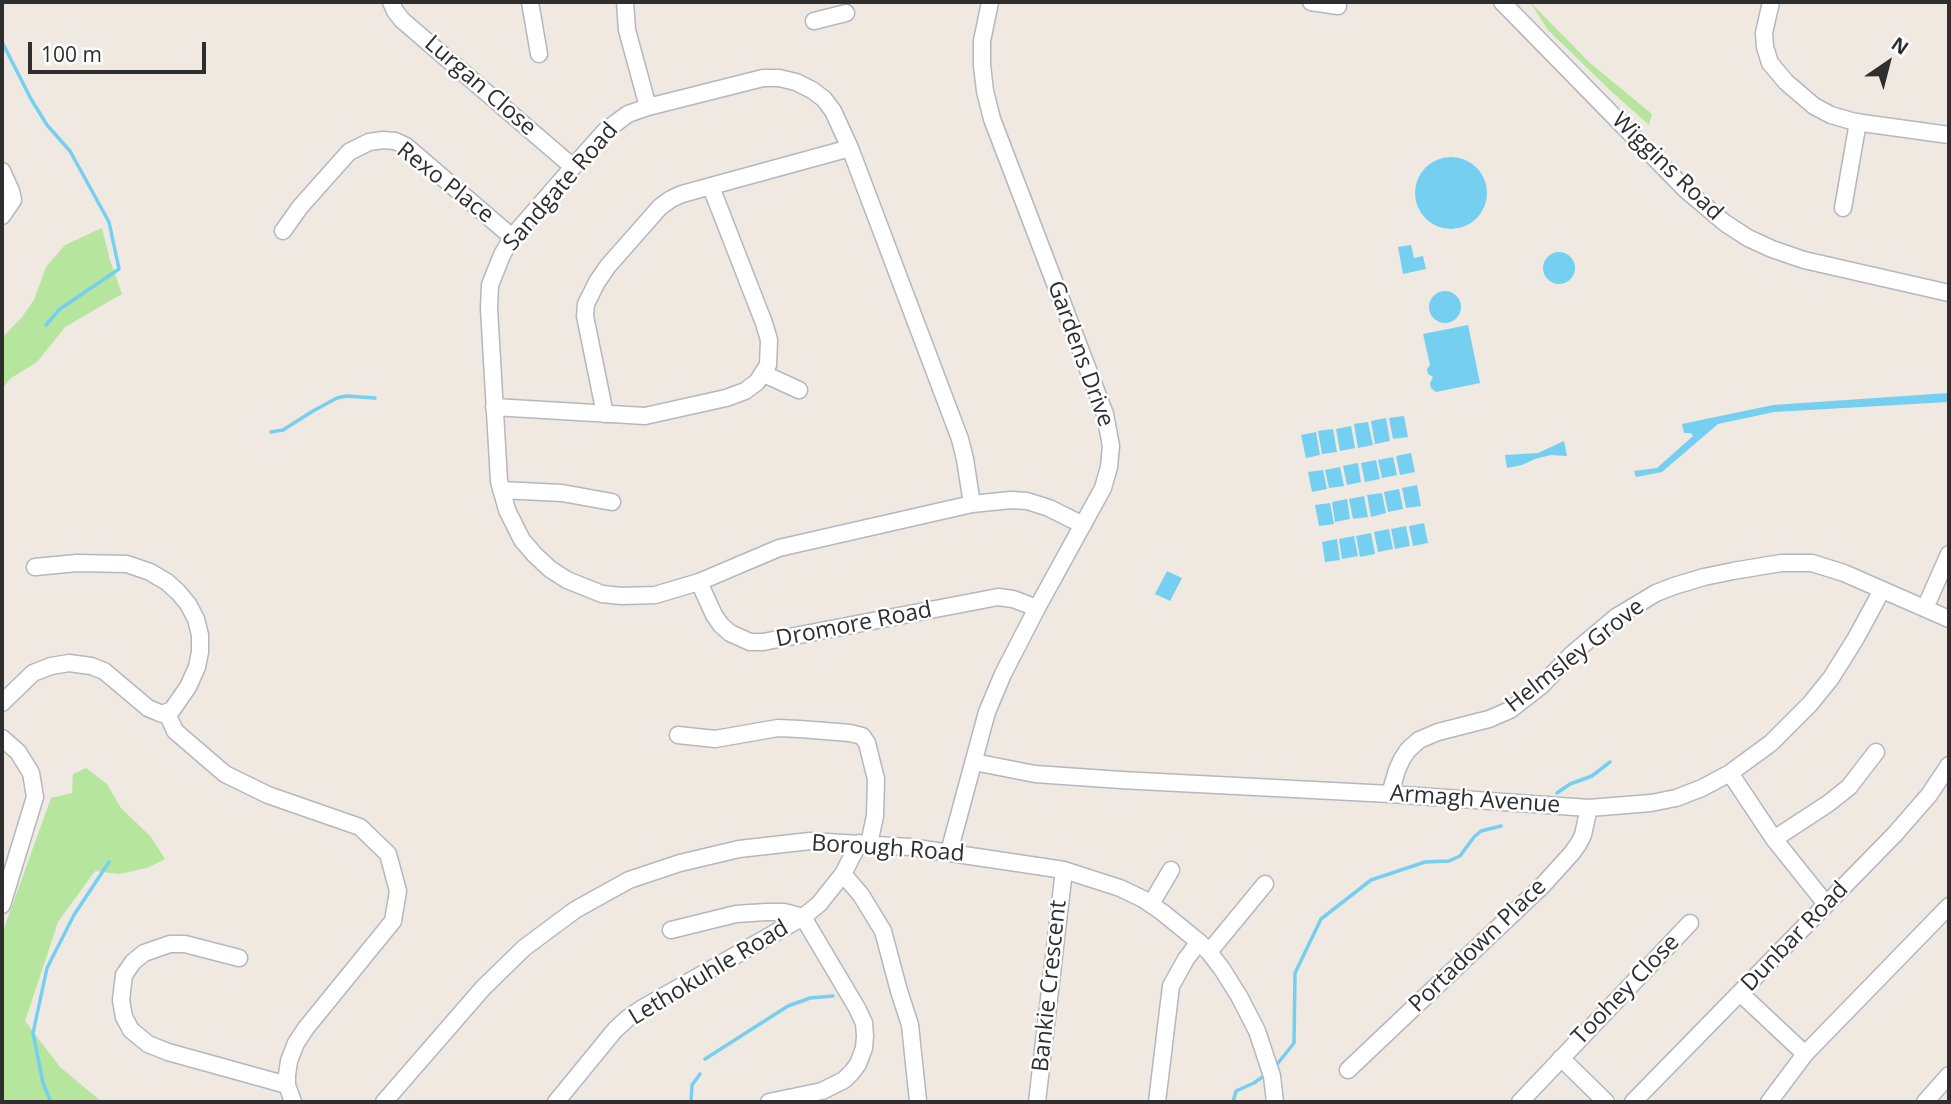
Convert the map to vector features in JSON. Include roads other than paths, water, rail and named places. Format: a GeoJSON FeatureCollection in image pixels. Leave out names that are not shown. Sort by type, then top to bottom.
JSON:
{"type":"FeatureCollection","features":[{"type":"Feature","properties":{"kind":"street","name":"Lurgan Close"},"geometry":{"type":"LineString","coordinates":[[391,2],[402,20],[573,167]]}},
{"type":"Feature","properties":{"kind":"street"},"geometry":{"type":"LineString","coordinates":[[530,2],[539,54]]}},
{"type":"Feature","properties":{"kind":"street"},"geometry":{"type":"LineString","coordinates":[[625,2],[627,30],[648,107]]}},
{"type":"Feature","properties":{"kind":"street","name":"Gardens Drive"},"geometry":{"type":"LineString","coordinates":[[950,852],[988,712],[1003,674],[1103,488],[1111,446],[1105,414],[992,119],[982,65],[982,41],[990,2]]}},
{"type":"Feature","properties":{"kind":"street"},"geometry":{"type":"LineString","coordinates":[[1311,2],[1338,6]]}},
{"type":"Feature","properties":{"kind":"street","name":"Wiggins Road"},"geometry":{"type":"LineString","coordinates":[[1502,2],[1686,190],[1748,238],[1804,261],[1949,293]]}},
{"type":"Feature","properties":{"kind":"street"},"geometry":{"type":"LineString","coordinates":[[1771,2],[1763,33],[1770,63],[1786,82],[1814,106],[1831,115],[1858,122],[1949,135]]}},
{"type":"Feature","properties":{"kind":"street"},"geometry":{"type":"LineString","coordinates":[[814,21],[835,11]]}},
{"type":"Feature","properties":{"kind":"street","name":"Sandgate Road"},"geometry":{"type":"LineString","coordinates":[[972,504],[960,439],[850,148],[839,122],[824,99],[796,82],[763,78],[628,114],[605,131],[512,237],[495,268],[490,285],[489,308],[501,490],[507,510],[522,540],[550,569],[567,580],[602,594],[655,595],[698,582],[779,548],[972,504],[1027,501],[1049,508],[1083,525]]}},
{"type":"Feature","properties":{"kind":"street"},"geometry":{"type":"LineString","coordinates":[[1843,208],[1858,122]]}},
{"type":"Feature","properties":{"kind":"street","name":"Rexo Place"},"geometry":{"type":"LineString","coordinates":[[282,231],[341,159],[356,147],[383,139],[406,146],[512,237]]}},
{"type":"Feature","properties":{"kind":"street"},"geometry":{"type":"LineString","coordinates":[[605,414],[585,316],[586,304],[608,266],[660,207],[682,194],[850,148]]}},
{"type":"Feature","properties":{"kind":"street"},"geometry":{"type":"LineString","coordinates":[[2,171],[13,200],[2,216]]}},
{"type":"Feature","properties":{"kind":"street"},"geometry":{"type":"LineString","coordinates":[[494,407],[645,416],[726,398],[757,382],[764,374],[770,354],[766,331],[711,187]]}},
{"type":"Feature","properties":{"kind":"street"},"geometry":{"type":"LineString","coordinates":[[764,374],[799,390]]}},
{"type":"Feature","properties":{"kind":"street"},"geometry":{"type":"LineString","coordinates":[[501,490],[562,493],[612,502]]}},
{"type":"Feature","properties":{"kind":"street"},"geometry":{"type":"LineString","coordinates":[[1925,608],[1949,554]]}},
{"type":"Feature","properties":{"kind":"street","name":"Helmsley Grove"},"geometry":{"type":"LineString","coordinates":[[1390,794],[1402,759],[1419,740],[1510,710],[1541,686],[1616,617],[1656,593],[1704,577],[1799,562],[1827,567],[1949,619]]}},
{"type":"Feature","properties":{"kind":"street"},"geometry":{"type":"LineString","coordinates":[[2,703],[33,673],[69,663],[104,671],[148,708],[162,714],[172,710],[188,687],[197,667],[200,635],[188,604],[178,592],[150,572],[127,564],[77,563],[36,567]]}},
{"type":"Feature","properties":{"kind":"street","name":"Dromore Road"},"geometry":{"type":"LineString","coordinates":[[698,582],[714,615],[722,625],[730,633],[750,642],[763,642],[990,598],[1013,599],[1037,608]]}},
{"type":"Feature","properties":{"kind":"street","name":"Armagh Avenue"},"geometry":{"type":"LineString","coordinates":[[974,762],[1035,774],[1589,807],[1640,804],[1675,798],[1730,773],[1771,743],[1810,705],[1856,638],[1882,590]]}},
{"type":"Feature","properties":{"kind":"street"},"geometry":{"type":"LineString","coordinates":[[167,713],[175,731],[225,774],[268,795],[360,827],[388,854],[398,891],[393,921],[296,1043],[289,1061],[287,1085],[293,1102]]}},
{"type":"Feature","properties":{"kind":"street","name":"Lethokuhle Road"},"geometry":{"type":"LineString","coordinates":[[556,1102],[628,1018],[803,917],[819,904],[864,844],[875,816],[876,779],[867,743],[862,736],[778,728],[715,739],[678,735]]}},
{"type":"Feature","properties":{"kind":"street"},"geometry":{"type":"LineString","coordinates":[[2,738],[18,752],[31,773],[35,797],[2,905]]}},
{"type":"Feature","properties":{"kind":"street"},"geometry":{"type":"LineString","coordinates":[[1774,839],[1849,787],[1876,752]]}},
{"type":"Feature","properties":{"kind":"street","name":"Dunbar Road"},"geometry":{"type":"LineString","coordinates":[[1633,1102],[1895,834],[1929,795],[1949,765]]}},
{"type":"Feature","properties":{"kind":"street"},"geometry":{"type":"LineString","coordinates":[[1730,773],[1774,839],[1826,904]]}},
{"type":"Feature","properties":{"kind":"street","name":"Portadown Place"},"geometry":{"type":"LineString","coordinates":[[1348,1070],[1543,885],[1579,843],[1589,807]]}},
{"type":"Feature","properties":{"kind":"street","name":"Borough Road"},"geometry":{"type":"LineString","coordinates":[[384,1102],[483,988],[524,948],[575,910],[629,880],[680,863],[739,849],[810,841],[950,852],[1063,870],[1120,888],[1151,904],[1204,947],[1233,987],[1251,1017],[1266,1057],[1275,1100]]}},
{"type":"Feature","properties":{"kind":"street","name":"Bankie Crescent"},"geometry":{"type":"LineString","coordinates":[[1037,1102],[1063,870]]}},
{"type":"Feature","properties":{"kind":"street"},"geometry":{"type":"LineString","coordinates":[[1151,904],[1171,870]]}},
{"type":"Feature","properties":{"kind":"street"},"geometry":{"type":"LineString","coordinates":[[843,874],[861,895],[883,931],[910,1025],[918,1101]]}},
{"type":"Feature","properties":{"kind":"street"},"geometry":{"type":"LineString","coordinates":[[1157,1102],[1171,986],[1186,959],[1204,947],[1265,884]]}},
{"type":"Feature","properties":{"kind":"street"},"geometry":{"type":"LineString","coordinates":[[1769,1102],[1805,1054],[1949,906]]}},
{"type":"Feature","properties":{"kind":"street"},"geometry":{"type":"LineString","coordinates":[[671,930],[736,914],[784,912],[803,917],[857,1008],[865,1036],[858,1064],[852,1072],[824,1096],[769,1102]]}},
{"type":"Feature","properties":{"kind":"street","name":"Toohey Close"},"geometry":{"type":"LineString","coordinates":[[1520,1102],[1690,923]]}},
{"type":"Feature","properties":{"kind":"street"},"geometry":{"type":"LineString","coordinates":[[239,958],[185,943],[170,944],[144,953],[124,975],[121,1000],[124,1017],[131,1030],[148,1044],[287,1085]]}},
{"type":"Feature","properties":{"kind":"street"},"geometry":{"type":"LineString","coordinates":[[1740,993],[1805,1054]]}},
{"type":"Feature","properties":{"kind":"street","name":"Toohey Close"},"geometry":{"type":"LineString","coordinates":[[1561,1058],[1606,1102]]}},
{"type":"Feature","properties":{"kind":"street"},"geometry":{"type":"LineString","coordinates":[[1925,1102],[1949,1075]]}},
{"type":"Feature","properties":{"kind":"water"},"geometry":{"type":"Polygon","coordinates":[[[1451,157],[1471,163],[1481,173],[1487,193],[1481,213],[1471,223],[1451,229],[1431,223],[1421,213],[1415,193],[1421,173],[1431,163],[1451,157]]]}},
{"type":"Feature","properties":{"kind":"water"},"geometry":{"type":"Polygon","coordinates":[[[1411,245],[1414,258],[1423,256],[1426,269],[1403,274],[1398,247],[1411,245]]]}},
{"type":"Feature","properties":{"kind":"water"},"geometry":{"type":"Polygon","coordinates":[[[1559,252],[1570,257],[1575,268],[1570,279],[1559,284],[1548,279],[1543,268],[1548,257],[1559,252]]]}},
{"type":"Feature","properties":{"kind":"water"},"geometry":{"type":"Polygon","coordinates":[[[1445,291],[1456,296],[1461,307],[1456,318],[1445,323],[1434,318],[1429,307],[1434,296],[1445,291]]]}},
{"type":"Feature","properties":{"kind":"water"},"geometry":{"type":"Polygon","coordinates":[[[1468,325],[1480,383],[1436,392],[1431,388],[1433,377],[1428,374],[1430,365],[1423,334],[1468,325]]]}},
{"type":"Feature","properties":{"kind":"water"},"geometry":{"type":"Polygon","coordinates":[[[1949,393],[1949,402],[1774,412],[1718,424],[1662,472],[1636,477],[1634,471],[1657,468],[1693,436],[1691,433],[1684,433],[1682,424],[1773,405],[1949,393]]]}},
{"type":"Feature","properties":{"kind":"water"},"geometry":{"type":"Polygon","coordinates":[[[1404,416],[1408,437],[1393,439],[1389,418],[1404,416]]]}},
{"type":"Feature","properties":{"kind":"water"},"geometry":{"type":"Polygon","coordinates":[[[1386,418],[1390,441],[1375,444],[1371,421],[1386,418]]]}},
{"type":"Feature","properties":{"kind":"water"},"geometry":{"type":"Polygon","coordinates":[[[1368,422],[1373,445],[1358,448],[1354,424],[1368,422]]]}},
{"type":"Feature","properties":{"kind":"water"},"geometry":{"type":"Polygon","coordinates":[[[1351,426],[1355,448],[1340,451],[1336,429],[1351,426]]]}},
{"type":"Feature","properties":{"kind":"water"},"geometry":{"type":"Polygon","coordinates":[[[1333,429],[1337,452],[1322,454],[1318,431],[1333,429]]]}},
{"type":"Feature","properties":{"kind":"water"},"geometry":{"type":"Polygon","coordinates":[[[1316,432],[1320,455],[1306,458],[1301,435],[1316,432]]]}},
{"type":"Feature","properties":{"kind":"water"},"geometry":{"type":"Polygon","coordinates":[[[1564,441],[1567,456],[1551,455],[1507,468],[1505,455],[1538,453],[1564,441]]]}},
{"type":"Feature","properties":{"kind":"water"},"geometry":{"type":"Polygon","coordinates":[[[1411,453],[1415,472],[1400,475],[1396,456],[1411,453]]]}},
{"type":"Feature","properties":{"kind":"water"},"geometry":{"type":"Polygon","coordinates":[[[1393,457],[1397,475],[1382,478],[1378,460],[1393,457]]]}},
{"type":"Feature","properties":{"kind":"water"},"geometry":{"type":"Polygon","coordinates":[[[1376,460],[1380,479],[1365,482],[1361,463],[1376,460]]]}},
{"type":"Feature","properties":{"kind":"water"},"geometry":{"type":"Polygon","coordinates":[[[1358,463],[1361,482],[1347,485],[1343,466],[1358,463]]]}},
{"type":"Feature","properties":{"kind":"water"},"geometry":{"type":"Polygon","coordinates":[[[1340,467],[1344,486],[1329,488],[1325,470],[1340,467]]]}},
{"type":"Feature","properties":{"kind":"water"},"geometry":{"type":"Polygon","coordinates":[[[1323,470],[1327,489],[1312,492],[1308,472],[1323,470]]]}},
{"type":"Feature","properties":{"kind":"water"},"geometry":{"type":"Polygon","coordinates":[[[1417,485],[1421,506],[1406,508],[1402,488],[1417,485]]]}},
{"type":"Feature","properties":{"kind":"water"},"geometry":{"type":"Polygon","coordinates":[[[1399,489],[1403,509],[1388,512],[1384,492],[1399,489]]]}},
{"type":"Feature","properties":{"kind":"water"},"geometry":{"type":"Polygon","coordinates":[[[1382,493],[1386,513],[1371,517],[1367,495],[1382,493]]]}},
{"type":"Feature","properties":{"kind":"water"},"geometry":{"type":"Polygon","coordinates":[[[1364,496],[1368,517],[1353,519],[1349,499],[1364,496]]]}},
{"type":"Feature","properties":{"kind":"water"},"geometry":{"type":"Polygon","coordinates":[[[1347,499],[1350,519],[1335,522],[1332,502],[1347,499]]]}},
{"type":"Feature","properties":{"kind":"water"},"geometry":{"type":"Polygon","coordinates":[[[1330,503],[1334,524],[1319,526],[1315,505],[1330,503]]]}},
{"type":"Feature","properties":{"kind":"water"},"geometry":{"type":"Polygon","coordinates":[[[1424,523],[1428,543],[1413,546],[1409,526],[1424,523]]]}},
{"type":"Feature","properties":{"kind":"water"},"geometry":{"type":"Polygon","coordinates":[[[1406,526],[1410,546],[1395,549],[1391,529],[1406,526]]]}},
{"type":"Feature","properties":{"kind":"water"},"geometry":{"type":"Polygon","coordinates":[[[1389,529],[1393,549],[1378,552],[1374,532],[1389,529]]]}},
{"type":"Feature","properties":{"kind":"water"},"geometry":{"type":"Polygon","coordinates":[[[1371,533],[1375,554],[1360,557],[1356,536],[1371,533]]]}},
{"type":"Feature","properties":{"kind":"water"},"geometry":{"type":"Polygon","coordinates":[[[1354,536],[1358,556],[1342,559],[1339,539],[1354,536]]]}},
{"type":"Feature","properties":{"kind":"water"},"geometry":{"type":"Polygon","coordinates":[[[1337,539],[1340,560],[1325,562],[1322,542],[1337,539]]]}},
{"type":"Feature","properties":{"kind":"water"},"geometry":{"type":"Polygon","coordinates":[[[1167,571],[1182,578],[1170,601],[1155,594],[1167,571]]]}},
{"type":"Feature","properties":{"kind":"waterway"},"geometry":{"type":"LineString","coordinates":[[2,42],[31,99],[47,125],[70,151],[109,222],[119,269],[60,309],[46,325]]}},
{"type":"Feature","properties":{"kind":"waterway"},"geometry":{"type":"LineString","coordinates":[[271,432],[283,430],[337,398],[375,398]]}},
{"type":"Feature","properties":{"kind":"waterway"},"geometry":{"type":"LineString","coordinates":[[1557,793],[1570,784],[1592,776],[1610,762]]}},
{"type":"Feature","properties":{"kind":"waterway"},"geometry":{"type":"LineString","coordinates":[[1274,1068],[1294,1043],[1295,973],[1321,919],[1371,880],[1425,862],[1449,861],[1460,856],[1481,831],[1501,826]]}},
{"type":"Feature","properties":{"kind":"waterway"},"geometry":{"type":"LineString","coordinates":[[51,1102],[43,1083],[33,1033],[47,968],[74,915],[109,862]]}},
{"type":"Feature","properties":{"kind":"waterway"},"geometry":{"type":"LineString","coordinates":[[705,1059],[788,1006],[810,998],[833,996]]}},
{"type":"Feature","properties":{"kind":"waterway"},"geometry":{"type":"LineString","coordinates":[[691,1102],[692,1085],[700,1074]]}},
{"type":"Feature","properties":{"kind":"waterway"},"geometry":{"type":"LineString","coordinates":[[1233,1102],[1236,1091],[1265,1075]]}}]}
